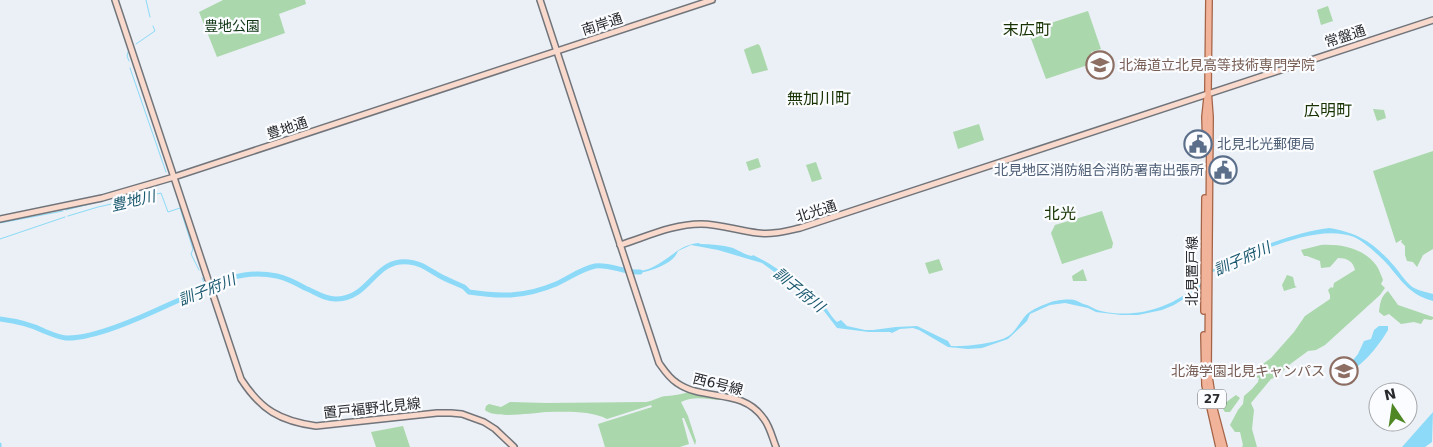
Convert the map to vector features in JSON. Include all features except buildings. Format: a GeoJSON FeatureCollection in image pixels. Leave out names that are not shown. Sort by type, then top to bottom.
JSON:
{"type":"FeatureCollection","features":[{"type":"Feature","properties":{"kind":"main road"},"geometry":{"type":"LineString","coordinates":[[0,219],[102,198],[174,177],[115,0]]}},
{"type":"Feature","properties":{"kind":"main road"},"geometry":{"type":"LineString","coordinates":[[540,0],[620,246]]}},
{"type":"Feature","properties":{"kind":"main road","name":"南岸通"},"geometry":{"type":"LineString","coordinates":[[556,51],[712,0]]}},
{"type":"Feature","properties":{"kind":"main road","name":"北見置戸線"},"geometry":{"type":"LineString","coordinates":[[1209,0],[1208,94],[1205,117],[1209,376],[1214,409],[1224,447]]}},
{"type":"Feature","properties":{"kind":"main road","name":"常盤通"},"geometry":{"type":"LineString","coordinates":[[1208,94],[1433,20]]}},
{"type":"Feature","properties":{"kind":"main road","name":"豊地通"},"geometry":{"type":"LineString","coordinates":[[174,177],[556,51]]}},
{"type":"Feature","properties":{"kind":"main road","name":"北光通"},"geometry":{"type":"LineString","coordinates":[[620,246],[685,225],[704,224],[760,233],[782,232],[800,228],[1208,94]]}},
{"type":"Feature","properties":{"kind":"main road","name":"置戸福野北見線"},"geometry":{"type":"LineString","coordinates":[[174,177],[241,379],[251,394],[263,406],[283,418],[300,424],[324,425],[437,413],[462,414],[495,428],[514,447]]}},
{"type":"Feature","properties":{"kind":"main road","name":"西6号線"},"geometry":{"type":"LineString","coordinates":[[620,246],[659,363],[668,375],[675,382],[693,391],[728,396],[749,405],[764,418],[776,447]]}},
{"type":"Feature","properties":{"kind":"main road","name":"北見置戸線"},"geometry":{"type":"LineString","coordinates":[[1207,293],[1204,352],[1205,385],[1220,447]]}},
{"type":"Feature","properties":{"kind":"green space","name":"豊地公園"},"geometry":{"type":"Polygon","coordinates":[[[223,0],[305,0],[306,4],[279,14],[285,33],[217,57],[199,12],[223,0]]]}},
{"type":"Feature","properties":{"kind":"green space"},"geometry":{"type":"Polygon","coordinates":[[[1328,6],[1333,21],[1321,25],[1317,10],[1328,6]]]}},
{"type":"Feature","properties":{"kind":"green space"},"geometry":{"type":"Polygon","coordinates":[[[1088,11],[1101,49],[1091,52],[1094,63],[1046,79],[1030,36],[1035,28],[1088,11]]]}},
{"type":"Feature","properties":{"kind":"green space"},"geometry":{"type":"Polygon","coordinates":[[[758,44],[768,70],[752,74],[744,50],[758,44]]]}},
{"type":"Feature","properties":{"kind":"green space"},"geometry":{"type":"Polygon","coordinates":[[[1373,109],[1384,110],[1386,118],[1377,121],[1373,109]]]}},
{"type":"Feature","properties":{"kind":"green space"},"geometry":{"type":"Polygon","coordinates":[[[979,124],[984,140],[958,149],[953,132],[979,124]]]}},
{"type":"Feature","properties":{"kind":"green space"},"geometry":{"type":"Polygon","coordinates":[[[1433,151],[1433,249],[1423,255],[1417,267],[1413,262],[1407,261],[1405,246],[1401,242],[1402,240],[1396,243],[1373,171],[1433,151]]]}},
{"type":"Feature","properties":{"kind":"green space"},"geometry":{"type":"Polygon","coordinates":[[[758,158],[761,167],[749,171],[746,162],[758,158]]]}},
{"type":"Feature","properties":{"kind":"green space"},"geometry":{"type":"Polygon","coordinates":[[[816,162],[822,179],[812,182],[806,165],[816,162]]]}},
{"type":"Feature","properties":{"kind":"green space"},"geometry":{"type":"Polygon","coordinates":[[[1102,211],[1113,243],[1112,248],[1062,264],[1051,233],[1055,225],[1102,211]]]}},
{"type":"Feature","properties":{"kind":"green space"},"geometry":{"type":"Polygon","coordinates":[[[1321,245],[1344,246],[1358,251],[1371,259],[1377,267],[1383,280],[1381,284],[1385,288],[1380,295],[1325,345],[1316,350],[1308,351],[1277,377],[1271,379],[1251,403],[1254,410],[1252,429],[1257,447],[1242,447],[1240,432],[1235,432],[1230,425],[1243,404],[1244,396],[1258,382],[1259,378],[1250,375],[1271,358],[1294,332],[1305,316],[1330,299],[1328,290],[1331,287],[1333,288],[1334,283],[1355,270],[1351,262],[1341,258],[1338,258],[1330,267],[1321,268],[1320,261],[1304,256],[1301,250],[1321,245]]]}},
{"type":"Feature","properties":{"kind":"green space"},"geometry":{"type":"Polygon","coordinates":[[[939,259],[943,270],[929,274],[925,263],[939,259]]]}},
{"type":"Feature","properties":{"kind":"green space"},"geometry":{"type":"Polygon","coordinates":[[[1083,269],[1087,281],[1073,281],[1072,276],[1083,269]]]}},
{"type":"Feature","properties":{"kind":"green space"},"geometry":{"type":"Polygon","coordinates":[[[1287,275],[1293,277],[1297,287],[1284,291],[1282,285],[1287,275]]]}},
{"type":"Feature","properties":{"kind":"green space"},"geometry":{"type":"Polygon","coordinates":[[[1388,291],[1398,305],[1433,317],[1433,319],[1424,319],[1421,324],[1414,322],[1401,324],[1389,314],[1384,316],[1379,312],[1382,297],[1388,291]]]}},
{"type":"Feature","properties":{"kind":"green space"},"geometry":{"type":"Polygon","coordinates":[[[688,392],[724,398],[722,400],[701,398],[681,402],[688,416],[696,441],[695,445],[684,418],[682,418],[689,444],[680,447],[605,447],[598,424],[652,407],[651,405],[607,419],[593,414],[577,412],[505,415],[490,413],[485,410],[489,404],[501,407],[510,402],[646,402],[688,392]]]}},
{"type":"Feature","properties":{"kind":"green space"},"geometry":{"type":"Polygon","coordinates":[[[1236,395],[1240,398],[1230,412],[1225,412],[1223,409],[1225,403],[1236,395]]]}},
{"type":"Feature","properties":{"kind":"green space"},"geometry":{"type":"Polygon","coordinates":[[[403,426],[410,447],[376,447],[371,432],[403,426]]]}},
{"type":"Feature","properties":{"kind":"water","name":"訓子府川"},"geometry":{"type":"Polygon","coordinates":[[[1329,228],[1350,233],[1374,246],[1411,286],[1433,294],[1433,301],[1408,288],[1382,258],[1363,242],[1354,237],[1327,233],[1281,243],[1236,261],[1230,270],[1228,268],[1212,272],[1204,284],[1195,292],[1162,310],[1138,315],[1121,315],[1096,312],[1088,308],[1065,303],[1050,305],[1030,314],[1027,321],[1008,339],[982,348],[968,349],[948,347],[913,328],[900,329],[892,333],[837,328],[816,304],[762,263],[718,250],[691,245],[678,251],[686,246],[699,243],[733,248],[747,255],[753,255],[762,259],[780,271],[822,304],[837,322],[841,320],[847,326],[865,330],[917,326],[948,341],[951,346],[964,346],[1005,338],[1012,333],[1029,312],[1051,302],[1068,299],[1074,300],[1099,311],[1114,313],[1127,314],[1152,310],[1187,293],[1197,285],[1206,273],[1226,262],[1224,259],[1235,258],[1240,254],[1295,235],[1329,228]]]}},
{"type":"Feature","properties":{"kind":"water","name":"訓子府川"},"geometry":{"type":"Polygon","coordinates":[[[678,251],[666,264],[653,270],[634,274],[634,271],[644,270],[659,264],[678,251]]]}},
{"type":"Feature","properties":{"kind":"water"},"geometry":{"type":"Polygon","coordinates":[[[1379,326],[1388,326],[1388,330],[1373,351],[1352,370],[1338,372],[1337,367],[1339,365],[1352,363],[1364,341],[1371,339],[1374,330],[1379,326]]]}},
{"type":"Feature","properties":{"kind":"water"},"geometry":{"type":"Polygon","coordinates":[[[1433,412],[1432,442],[1425,447],[1402,447],[1415,432],[1418,432],[1418,429],[1433,412]]]}},
{"type":"Feature","properties":{"kind":"waterway"},"geometry":{"type":"LineString","coordinates":[[146,0],[150,17]]}},
{"type":"Feature","properties":{"kind":"waterway"},"geometry":{"type":"LineString","coordinates":[[136,44],[155,31],[153,26]]}},
{"type":"Feature","properties":{"kind":"waterway"},"geometry":{"type":"LineString","coordinates":[[128,52],[129,61]]}},
{"type":"Feature","properties":{"kind":"waterway"},"geometry":{"type":"LineString","coordinates":[[130,68],[166,172]]}},
{"type":"Feature","properties":{"kind":"waterway"},"geometry":{"type":"LineString","coordinates":[[66,210],[125,195],[168,181]]}},
{"type":"Feature","properties":{"kind":"waterway","name":"豊地川"},"geometry":{"type":"LineString","coordinates":[[68,216],[98,207],[161,193],[168,212],[180,208],[193,249],[191,254],[199,270]]}},
{"type":"Feature","properties":{"kind":"waterway"},"geometry":{"type":"LineString","coordinates":[[0,223],[63,211]]}},
{"type":"Feature","properties":{"kind":"waterway","name":"豊地川"},"geometry":{"type":"LineString","coordinates":[[0,239],[65,217]]}},
{"type":"Feature","properties":{"kind":"waterway","name":"訓子府川"},"geometry":{"type":"LineString","coordinates":[[0,319],[28,325],[60,337],[77,337],[118,326],[228,279],[244,275],[261,274],[277,276],[325,297],[333,299],[348,297],[358,292],[388,266],[397,262],[409,262],[425,267],[464,287],[469,292],[492,295],[523,294],[545,288],[595,266],[640,272]]}},
{"type":"Feature","properties":{"kind":"waterway","name":"豊地川"},"geometry":{"type":"LineString","coordinates":[[202,278],[207,289]]}},
{"type":"Feature","properties":{"kind":"place","name":"北海道立北見高等技術専門学院"},"geometry":{"type":"Point","coordinates":[1100,65]}},
{"type":"Feature","properties":{"kind":"place","name":"北見北光郵便局"},"geometry":{"type":"Point","coordinates":[1198,144]}},
{"type":"Feature","properties":{"kind":"place","name":"北見地区消防組合消防署南出張所"},"geometry":{"type":"Point","coordinates":[1223,170]}},
{"type":"Feature","properties":{"kind":"place","name":"北海学園北見キャンパス"},"geometry":{"type":"Point","coordinates":[1344,371]}},
{"type":"Feature","properties":{"kind":"district","name":"末広町"},"geometry":{"type":"Point","coordinates":[1027,29]}},
{"type":"Feature","properties":{"kind":"district","name":"無加川町"},"geometry":{"type":"Point","coordinates":[819,98]}},
{"type":"Feature","properties":{"kind":"district","name":"広明町"},"geometry":{"type":"Point","coordinates":[1328,110]}},
{"type":"Feature","properties":{"kind":"district","name":"北光"},"geometry":{"type":"Point","coordinates":[1060,213]}}]}
